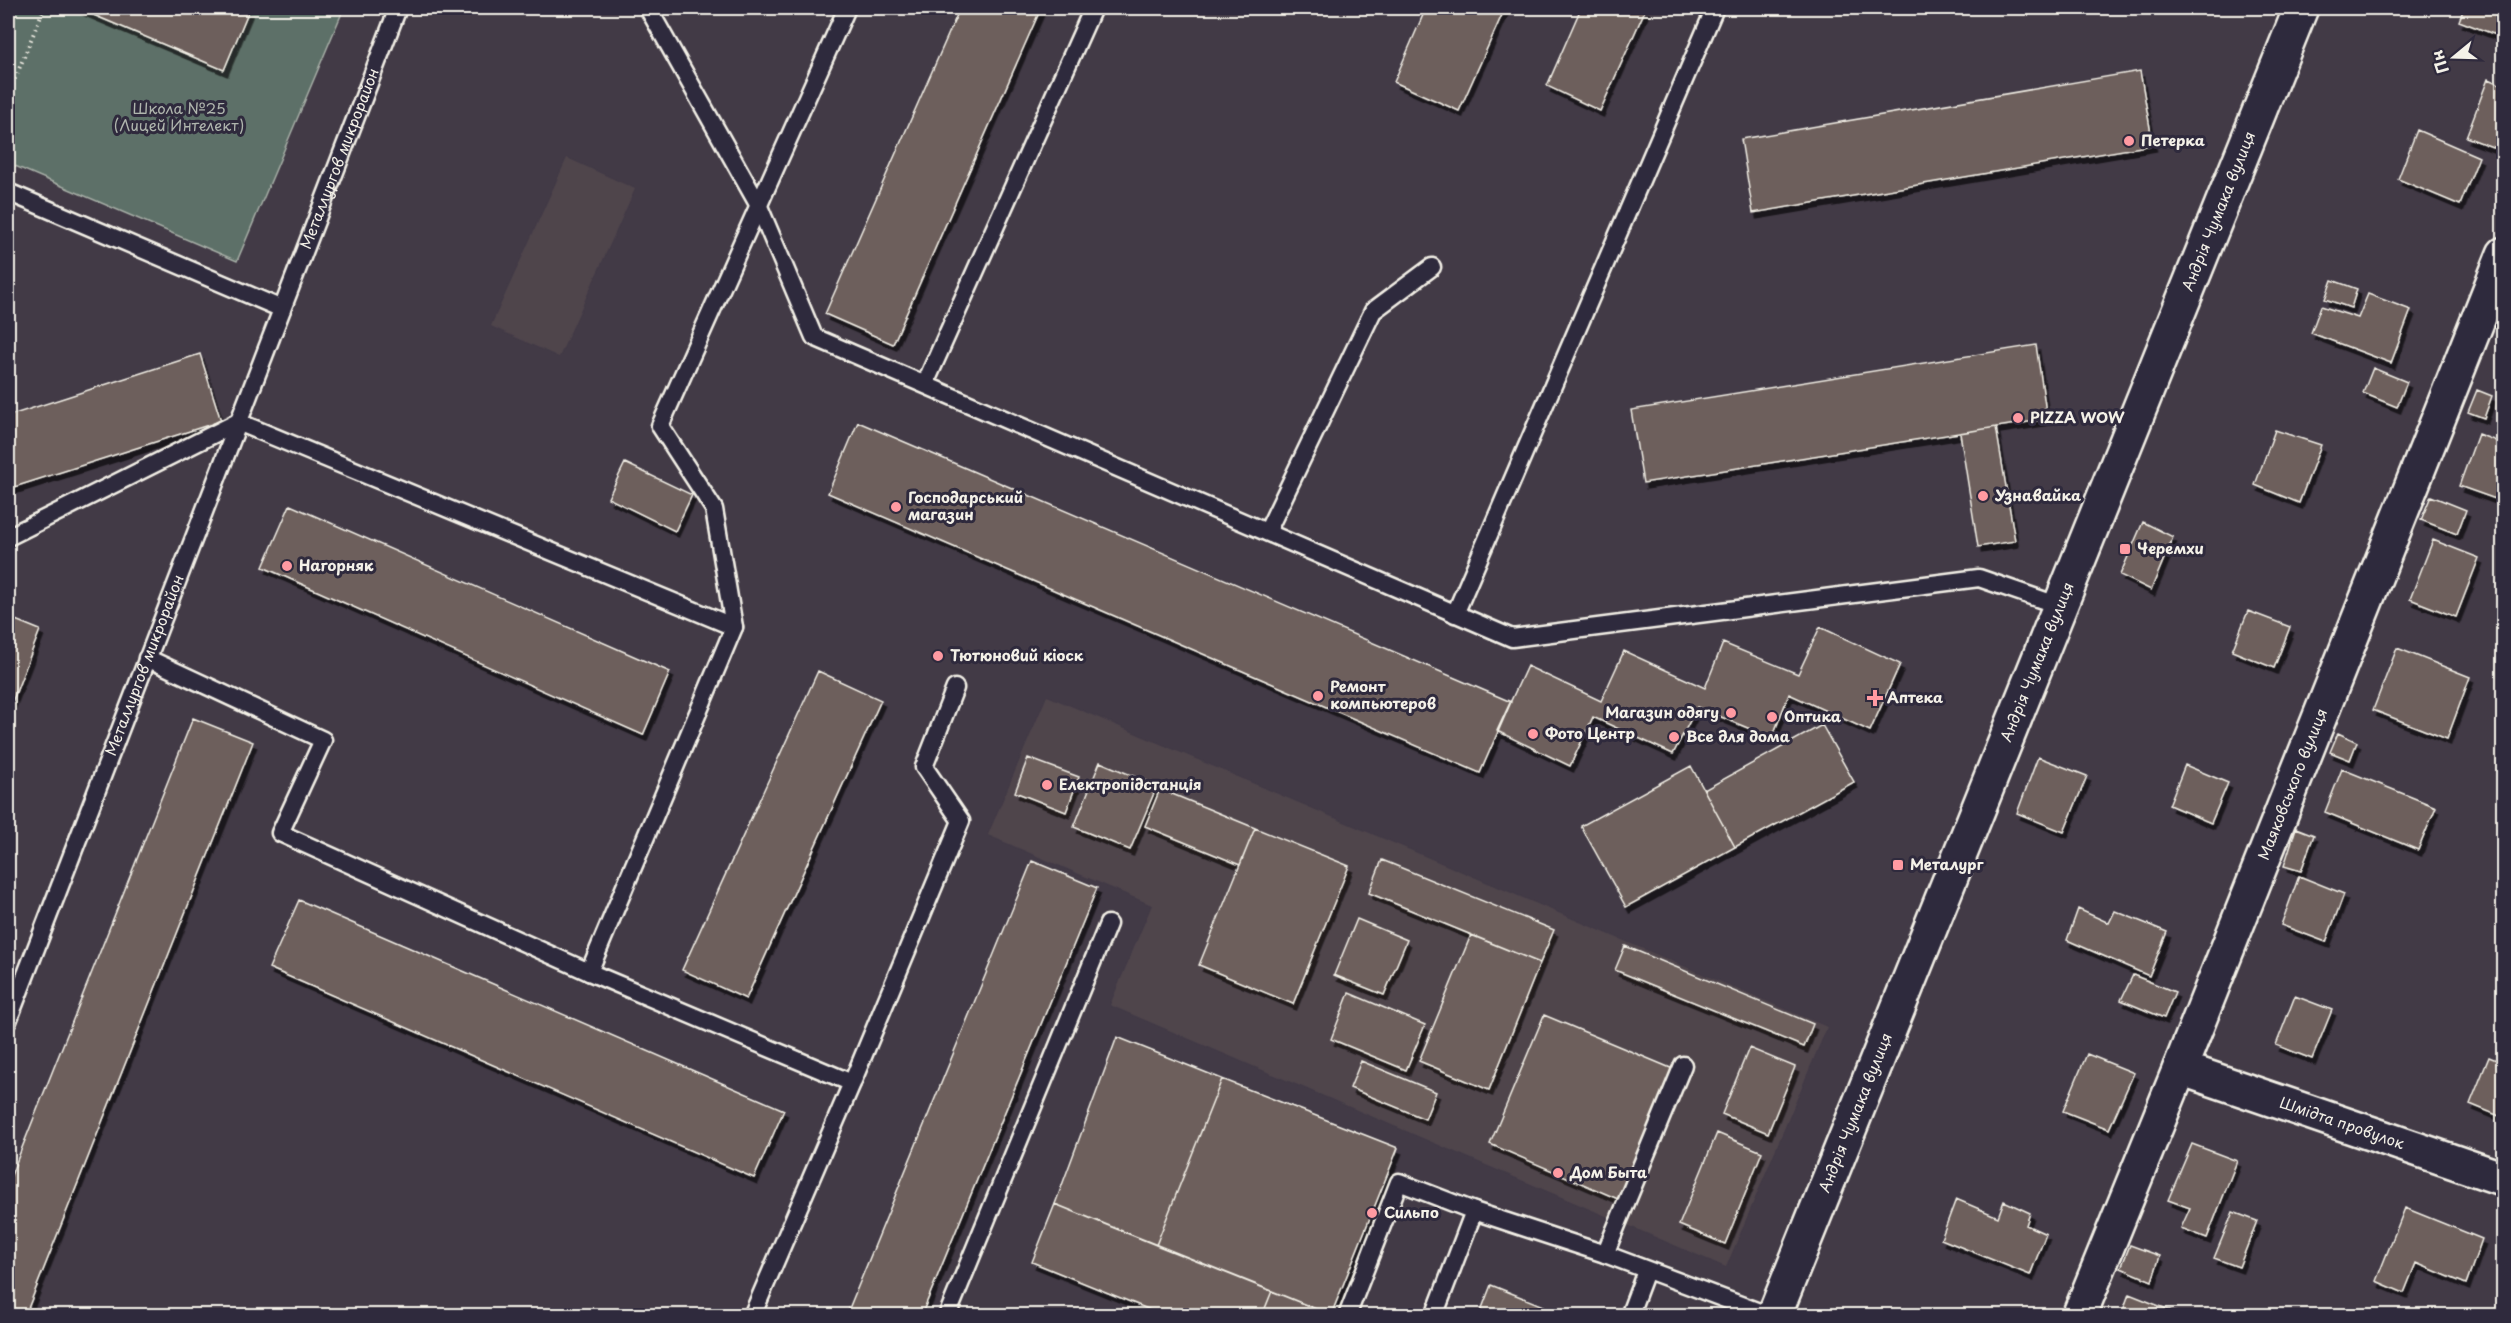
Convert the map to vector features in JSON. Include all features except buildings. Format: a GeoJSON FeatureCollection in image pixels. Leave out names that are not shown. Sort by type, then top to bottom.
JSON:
{"type":"FeatureCollection","features":[{"type":"Feature","properties":{"kind":"street","name":"Андрія Чумака вулиця"},"geometry":{"type":"LineString","coordinates":[[1772,1316],[2301,8]]}},
{"type":"Feature","properties":{"kind":"street","name":"Маяковського вулиця"},"geometry":{"type":"LineString","coordinates":[[2079,1316],[2504,254]]}},
{"type":"Feature","properties":{"kind":"street","name":"Шмідта провулок"},"geometry":{"type":"LineString","coordinates":[[2180,1068],[2504,1179]]}},
{"type":"Feature","properties":{"kind":"lane","name":"Металлургов микрорайон"},"geometry":{"type":"LineString","coordinates":[[8,1021],[398,8]]}},
{"type":"Feature","properties":{"kind":"lane"},"geometry":{"type":"LineString","coordinates":[[648,8],[758,204],[814,337],[1455,614],[1512,638],[1979,578],[2060,606]]}},
{"type":"Feature","properties":{"kind":"lane"},"geometry":{"type":"LineString","coordinates":[[589,972],[734,627],[714,509],[660,426],[847,8]]}},
{"type":"Feature","properties":{"kind":"lane"},"geometry":{"type":"LineString","coordinates":[[925,384],[1093,8]]}},
{"type":"Feature","properties":{"kind":"lane"},"geometry":{"type":"LineString","coordinates":[[1455,614],[1715,8]]}},
{"type":"Feature","properties":{"kind":"lane"},"geometry":{"type":"LineString","coordinates":[[8,192],[282,309]]}},
{"type":"Feature","properties":{"kind":"lane"},"geometry":{"type":"LineString","coordinates":[[1267,532],[1373,311],[1432,267]]}},
{"type":"Feature","properties":{"kind":"lane"},"geometry":{"type":"LineString","coordinates":[[8,537],[238,422],[734,627]]}},
{"type":"Feature","properties":{"kind":"lane"},"geometry":{"type":"LineString","coordinates":[[147,658],[323,740],[280,833],[589,972],[852,1083]]}},
{"type":"Feature","properties":{"kind":"lane"},"geometry":{"type":"LineString","coordinates":[[752,1316],[961,821],[924,767],[955,688]]}},
{"type":"Feature","properties":{"kind":"lane"},"geometry":{"type":"LineString","coordinates":[[947,1316],[1108,924]]}},
{"type":"Feature","properties":{"kind":"lane"},"geometry":{"type":"LineString","coordinates":[[1605,1254],[1683,1065]]}},
{"type":"Feature","properties":{"kind":"lane"},"geometry":{"type":"LineString","coordinates":[[1347,1316],[1399,1182],[1474,1211],[1605,1254],[1772,1316]]}},
{"type":"Feature","properties":{"kind":"lane"},"geometry":{"type":"LineString","coordinates":[[1434,1316],[1474,1211]]}},
{"type":"Feature","properties":{"kind":"lane"},"geometry":{"type":"LineString","coordinates":[[1629,1316],[1646,1271]]}},
{"type":"Feature","properties":{"kind":"path"},"geometry":{"type":"LineString","coordinates":[[8,96],[44,8]]}},
{"type":"Feature","properties":{"kind":"shaded area"},"geometry":{"type":"Polygon","coordinates":[[[567,158],[635,189],[559,357],[491,326],[567,158]]]}},
{"type":"Feature","properties":{"kind":"shaded area"},"geometry":{"type":"Polygon","coordinates":[[[1047,696],[1827,1027],[1726,1267],[1110,1005],[1152,905],[988,835],[1047,696]]]}},
{"type":"Feature","properties":{"kind":"green space","name":"Школа №25 (Лицей Интелект)"},"geometry":{"type":"Polygon","coordinates":[[[8,8],[344,8],[237,261],[8,163],[8,8]]]}},
{"type":"Feature","properties":{"kind":"place","name":"Петерка"},"geometry":{"type":"Point","coordinates":[2129,141]}},
{"type":"Feature","properties":{"kind":"place","name":"PIZZA WOW"},"geometry":{"type":"Point","coordinates":[2018,418]}},
{"type":"Feature","properties":{"kind":"place","name":"Узнавайка"},"geometry":{"type":"Point","coordinates":[1983,496]}},
{"type":"Feature","properties":{"kind":"place","name":"Господарський магазин"},"geometry":{"type":"Point","coordinates":[896,507]}},
{"type":"Feature","properties":{"kind":"place","name":"Черемхи"},"geometry":{"type":"Point","coordinates":[2125,549]}},
{"type":"Feature","properties":{"kind":"place","name":"Нагорняк"},"geometry":{"type":"Point","coordinates":[287,566]}},
{"type":"Feature","properties":{"kind":"place","name":"Тютюновий кіоск"},"geometry":{"type":"Point","coordinates":[938,656]}},
{"type":"Feature","properties":{"kind":"place","name":"Ремонт компьютеров"},"geometry":{"type":"Point","coordinates":[1318,696]}},
{"type":"Feature","properties":{"kind":"place","name":"Аптека"},"geometry":{"type":"Point","coordinates":[1875,698]}},
{"type":"Feature","properties":{"kind":"place","name":"Магазин одягу"},"geometry":{"type":"Point","coordinates":[1731,713]}},
{"type":"Feature","properties":{"kind":"place","name":"Оптика"},"geometry":{"type":"Point","coordinates":[1772,717]}},
{"type":"Feature","properties":{"kind":"place","name":"Фото Центр"},"geometry":{"type":"Point","coordinates":[1533,734]}},
{"type":"Feature","properties":{"kind":"place","name":"Все для дома"},"geometry":{"type":"Point","coordinates":[1674,737]}},
{"type":"Feature","properties":{"kind":"place","name":"Електропідстанція"},"geometry":{"type":"Point","coordinates":[1047,785]}},
{"type":"Feature","properties":{"kind":"place","name":"Металург"},"geometry":{"type":"Point","coordinates":[1898,865]}},
{"type":"Feature","properties":{"kind":"place","name":"Дом Быта"},"geometry":{"type":"Point","coordinates":[1558,1173]}},
{"type":"Feature","properties":{"kind":"place","name":"Сильпо"},"geometry":{"type":"Point","coordinates":[1372,1213]}}]}
